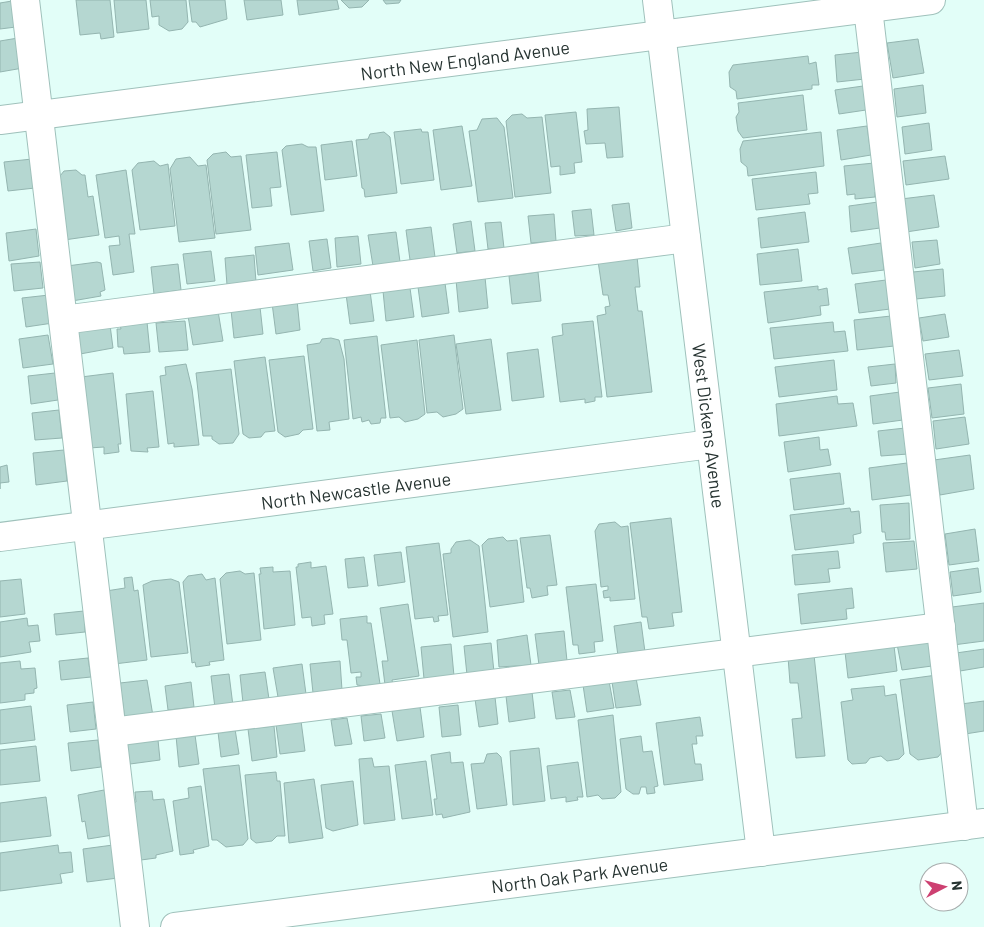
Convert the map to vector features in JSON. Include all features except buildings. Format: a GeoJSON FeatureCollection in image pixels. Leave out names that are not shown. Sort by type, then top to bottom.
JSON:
{"type":"FeatureCollection","features":[{"type":"Feature","properties":{"kind":"street"},"geometry":{"type":"LineString","coordinates":[[25,0],[135,927]]}},
{"type":"Feature","properties":{"kind":"street","name":"West Dickens Avenue"},"geometry":{"type":"LineString","coordinates":[[657,0],[761,852]]}},
{"type":"Feature","properties":{"kind":"street","name":"North New England Avenue"},"geometry":{"type":"LineString","coordinates":[[0,120],[661,35],[867,4],[931,0]]}},
{"type":"Feature","properties":{"kind":"street"},"geometry":{"type":"LineString","coordinates":[[867,4],[941,627],[974,824]]}},
{"type":"Feature","properties":{"kind":"street"},"geometry":{"type":"LineString","coordinates":[[63,320],[686,238]]}},
{"type":"Feature","properties":{"kind":"street","name":"North Newcastle Avenue"},"geometry":{"type":"LineString","coordinates":[[0,537],[711,444]]}},
{"type":"Feature","properties":{"kind":"street"},"geometry":{"type":"LineString","coordinates":[[112,732],[941,627]]}},
{"type":"Feature","properties":{"kind":"street","name":"North Oak Park Avenue"},"geometry":{"type":"LineString","coordinates":[[175,927],[974,824]]}}]}
